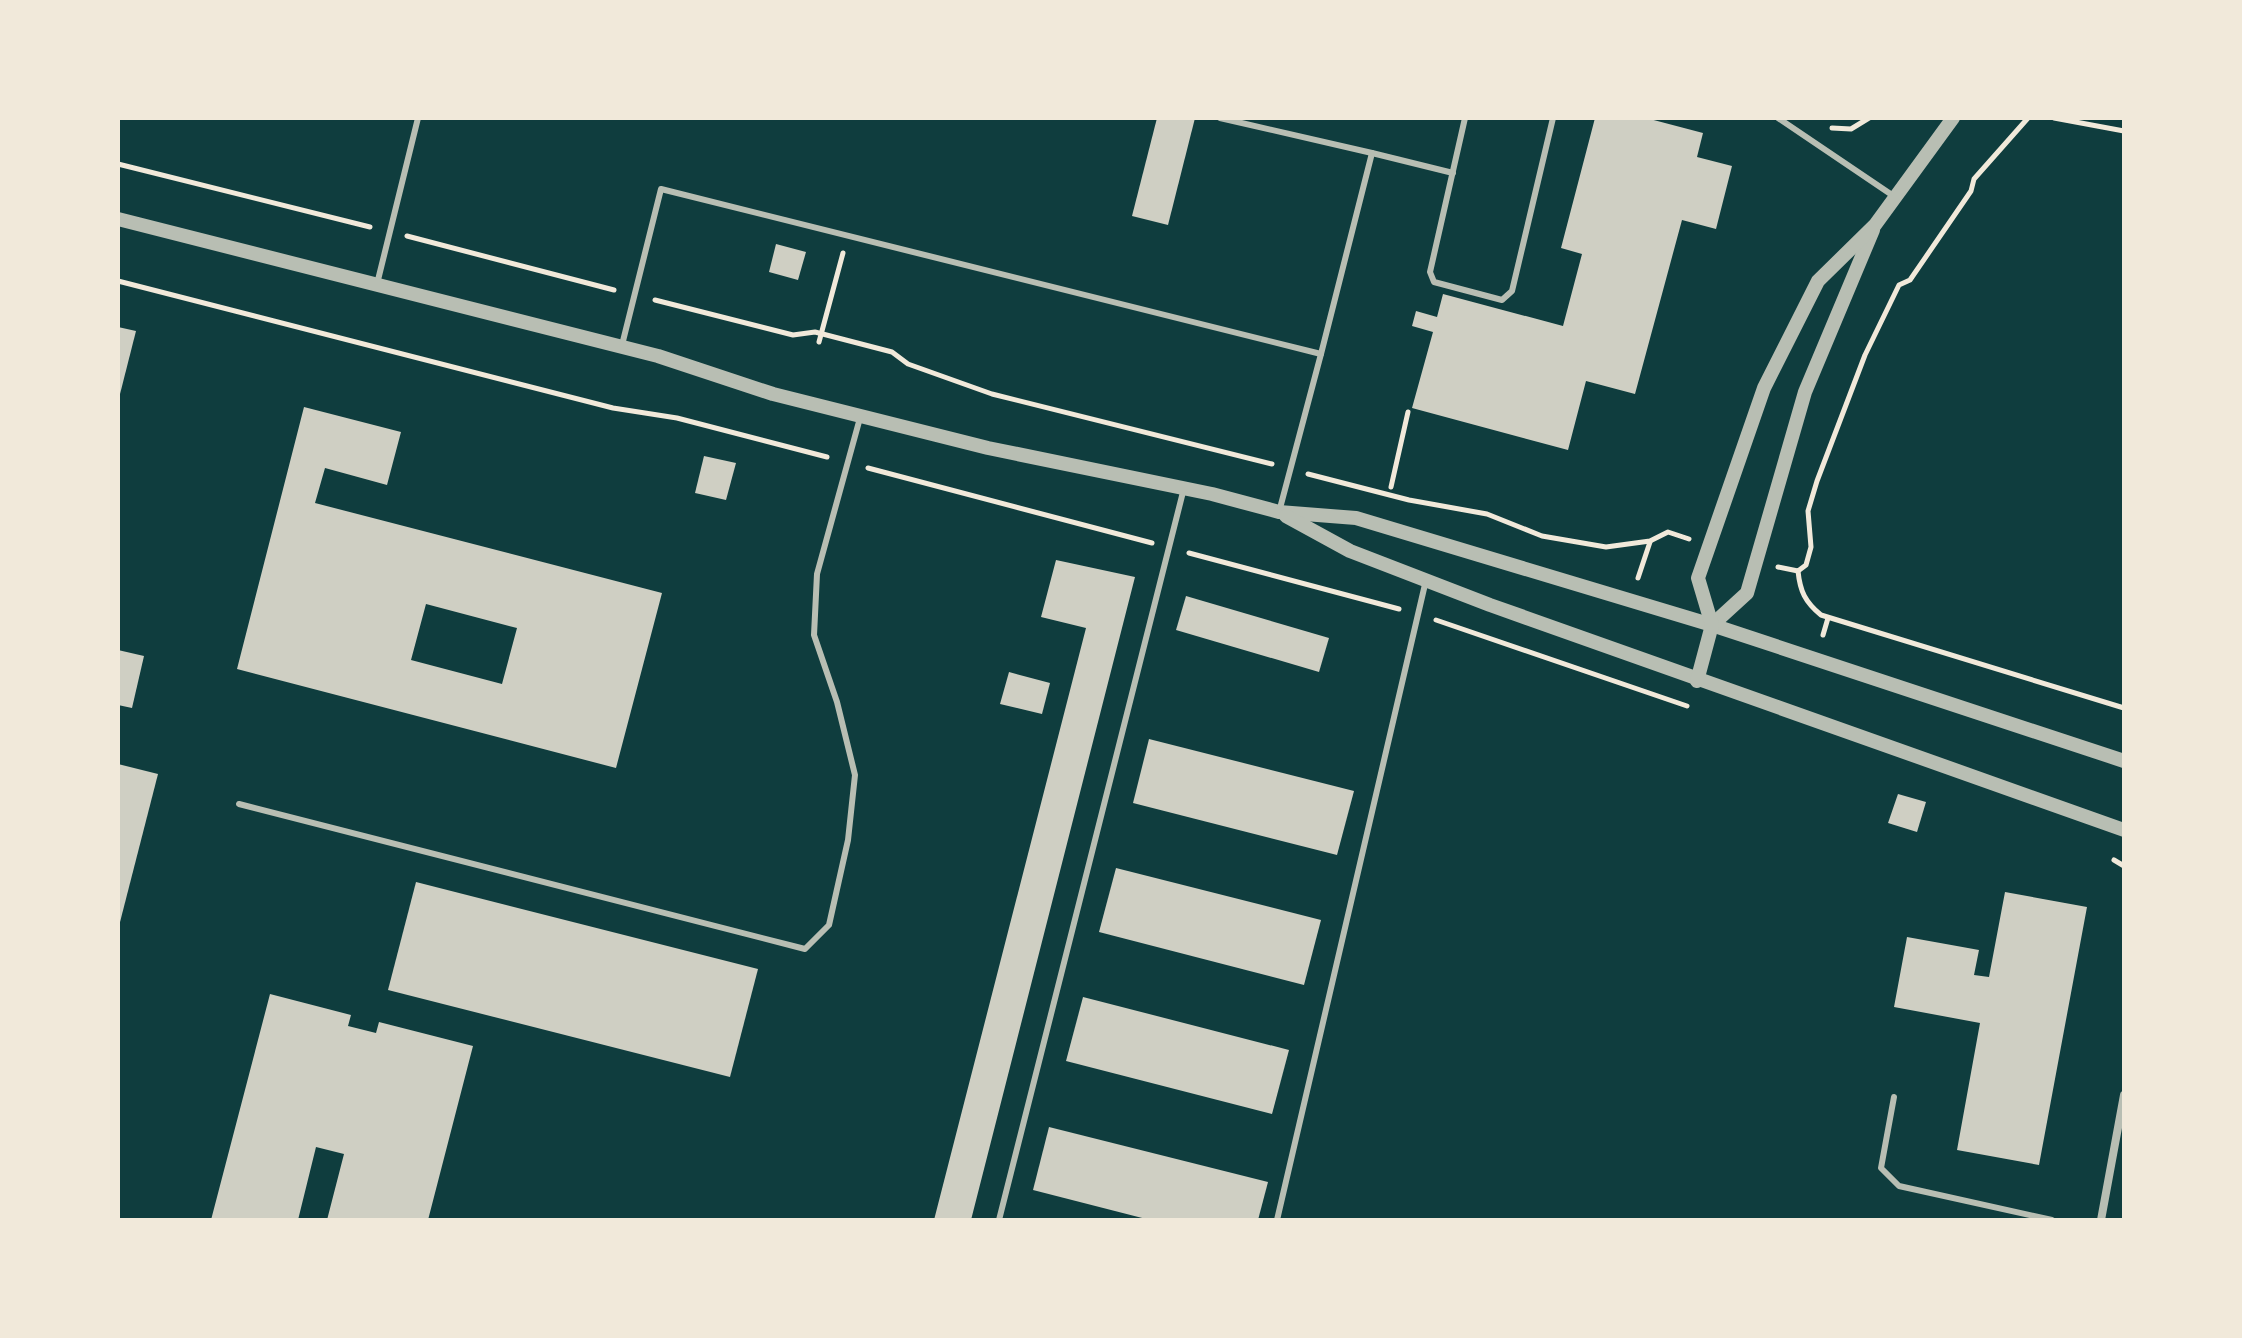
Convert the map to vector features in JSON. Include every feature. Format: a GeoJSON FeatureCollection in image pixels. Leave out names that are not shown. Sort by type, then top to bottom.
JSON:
{"type":"FeatureCollection","features":[{"type":"Feature","properties":{"kind":"street"},"geometry":{"type":"LineString","coordinates":[[1697,681],[1712,625],[1698,578],[1758,402],[1818,281],[1875,225],[1953,118]]}},
{"type":"Feature","properties":{"kind":"street"},"geometry":{"type":"LineString","coordinates":[[118,219],[622,347],[773,394],[988,448],[1184,488],[1279,512],[1356,518],[1712,625],[2124,761]]}},
{"type":"Feature","properties":{"kind":"street"},"geometry":{"type":"LineString","coordinates":[[1712,625],[1747,593],[1805,392],[1875,225]]}},
{"type":"Feature","properties":{"kind":"street"},"geometry":{"type":"LineString","coordinates":[[1279,512],[1350,551],[1426,580],[1697,681],[2124,830]]}},
{"type":"Feature","properties":{"kind":"street"},"geometry":{"type":"LineString","coordinates":[[2101,1220],[2124,1095]]}},
{"type":"Feature","properties":{"kind":"lane"},"geometry":{"type":"LineString","coordinates":[[377,284],[418,118]]}},
{"type":"Feature","properties":{"kind":"lane"},"geometry":{"type":"LineString","coordinates":[[1220,118],[1453,173]]}},
{"type":"Feature","properties":{"kind":"lane"},"geometry":{"type":"LineString","coordinates":[[1465,118],[1430,272],[1434,282],[1502,300],[1512,291],[1553,118]]}},
{"type":"Feature","properties":{"kind":"lane"},"geometry":{"type":"LineString","coordinates":[[1778,118],[1895,197]]}},
{"type":"Feature","properties":{"kind":"lane"},"geometry":{"type":"LineString","coordinates":[[1279,512],[1372,153]]}},
{"type":"Feature","properties":{"kind":"lane"},"geometry":{"type":"LineString","coordinates":[[622,347],[661,189],[1321,354]]}},
{"type":"Feature","properties":{"kind":"lane"},"geometry":{"type":"LineString","coordinates":[[239,804],[805,949],[829,925],[848,840],[855,775],[837,702],[814,635],[817,574],[861,415]]}},
{"type":"Feature","properties":{"kind":"lane"},"geometry":{"type":"LineString","coordinates":[[999,1220],[1184,488]]}},
{"type":"Feature","properties":{"kind":"lane"},"geometry":{"type":"LineString","coordinates":[[1277,1220],[1426,580]]}},
{"type":"Feature","properties":{"kind":"lane"},"geometry":{"type":"LineString","coordinates":[[1894,1097],[1881,1168],[1899,1186],[2052,1220]]}},
{"type":"Feature","properties":{"kind":"path"},"geometry":{"type":"LineString","coordinates":[[1817,122],[1831,128],[1851,129],[1869,118]]}},
{"type":"Feature","properties":{"kind":"path"},"geometry":{"type":"LineString","coordinates":[[1798,571],[1806,565],[1809,556],[1808,511],[1831,439],[1865,355],[1899,285],[1910,280],[1971,191],[1974,179],[2028,118]]}},
{"type":"Feature","properties":{"kind":"path"},"geometry":{"type":"LineString","coordinates":[[2054,118],[2124,131]]}},
{"type":"Feature","properties":{"kind":"path"},"geometry":{"type":"LineString","coordinates":[[118,164],[793,335],[822,334],[892,352],[908,364],[992,394],[1409,500],[1487,514],[1542,536],[1617,546],[1650,541],[1668,532],[1709,545]]}},
{"type":"Feature","properties":{"kind":"path"},"geometry":{"type":"LineString","coordinates":[[819,342],[847,237]]}},
{"type":"Feature","properties":{"kind":"path"},"geometry":{"type":"LineString","coordinates":[[118,281],[613,408],[677,418],[1417,614],[1701,710]]}},
{"type":"Feature","properties":{"kind":"path"},"geometry":{"type":"LineString","coordinates":[[1391,487],[1408,412]]}},
{"type":"Feature","properties":{"kind":"path"},"geometry":{"type":"LineString","coordinates":[[1757,560],[1798,571]]}},
{"type":"Feature","properties":{"kind":"path"},"geometry":{"type":"LineString","coordinates":[[1798,571],[1799,589],[1807,604],[1828,618],[2124,708]]}},
{"type":"Feature","properties":{"kind":"path"},"geometry":{"type":"LineString","coordinates":[[1815,658],[1828,618]]}},
{"type":"Feature","properties":{"kind":"path"},"geometry":{"type":"LineString","coordinates":[[2114,860],[2124,866]]}},
{"type":"Feature","properties":{"kind":"building"},"geometry":{"type":"Polygon","coordinates":[[[1157,118],[1195,118],[1168,225],[1132,216],[1157,118]]]}},
{"type":"Feature","properties":{"kind":"building"},"geometry":{"type":"Polygon","coordinates":[[[1595,118],[1646,118],[1703,133],[1697,157],[1732,166],[1716,229],[1682,220],[1635,394],[1586,381],[1568,450],[1412,408],[1433,332],[1412,326],[1416,311],[1437,317],[1443,294],[1563,326],[1582,254],[1561,248],[1595,118]]]}},
{"type":"Feature","properties":{"kind":"building"},"geometry":{"type":"Polygon","coordinates":[[[776,244],[806,252],[798,280],[769,272],[776,244]]]}},
{"type":"Feature","properties":{"kind":"building"},"geometry":{"type":"Polygon","coordinates":[[[118,327],[136,331],[119,398],[118,398],[118,327]]]}},
{"type":"Feature","properties":{"kind":"building"},"geometry":{"type":"Polygon","coordinates":[[[304,407],[401,432],[387,485],[325,468],[315,503],[662,593],[616,768],[237,669],[304,407]],[[426,604],[411,660],[502,684],[517,628],[426,604]]]}},
{"type":"Feature","properties":{"kind":"building"},"geometry":{"type":"Polygon","coordinates":[[[704,456],[736,463],[726,500],[695,493],[704,456]]]}},
{"type":"Feature","properties":{"kind":"building"},"geometry":{"type":"Polygon","coordinates":[[[1056,560],[1135,577],[971,1220],[934,1220],[1086,628],[1041,617],[1056,560]]]}},
{"type":"Feature","properties":{"kind":"building"},"geometry":{"type":"Polygon","coordinates":[[[1186,596],[1329,638],[1319,672],[1176,630],[1186,596]]]}},
{"type":"Feature","properties":{"kind":"building"},"geometry":{"type":"Polygon","coordinates":[[[118,650],[144,656],[132,708],[118,705],[118,650]]]}},
{"type":"Feature","properties":{"kind":"building"},"geometry":{"type":"Polygon","coordinates":[[[1009,672],[1050,683],[1042,714],[1000,704],[1009,672]]]}},
{"type":"Feature","properties":{"kind":"building"},"geometry":{"type":"Polygon","coordinates":[[[1149,739],[1354,791],[1337,855],[1133,803],[1149,739]]]}},
{"type":"Feature","properties":{"kind":"building"},"geometry":{"type":"Polygon","coordinates":[[[118,764],[158,774],[119,926],[118,926],[118,764]]]}},
{"type":"Feature","properties":{"kind":"building"},"geometry":{"type":"Polygon","coordinates":[[[1898,794],[1926,802],[1917,832],[1888,823],[1898,794]]]}},
{"type":"Feature","properties":{"kind":"building"},"geometry":{"type":"Polygon","coordinates":[[[1116,868],[1321,920],[1304,985],[1099,932],[1116,868]]]}},
{"type":"Feature","properties":{"kind":"building"},"geometry":{"type":"Polygon","coordinates":[[[416,882],[758,969],[730,1077],[388,990],[416,882]]]}},
{"type":"Feature","properties":{"kind":"building"},"geometry":{"type":"Polygon","coordinates":[[[2005,892],[2087,907],[2039,1165],[1957,1150],[1980,1023],[1894,1007],[1907,937],[1979,950],[1974,975],[1989,977],[2005,892]]]}},
{"type":"Feature","properties":{"kind":"building"},"geometry":{"type":"Polygon","coordinates":[[[270,994],[351,1015],[348,1026],[376,1033],[379,1022],[473,1046],[428,1220],[327,1220],[344,1154],[316,1147],[298,1220],[211,1220],[270,994]]]}},
{"type":"Feature","properties":{"kind":"building"},"geometry":{"type":"Polygon","coordinates":[[[1083,997],[1289,1050],[1272,1114],[1066,1061],[1083,997]]]}},
{"type":"Feature","properties":{"kind":"building"},"geometry":{"type":"Polygon","coordinates":[[[1049,1127],[1268,1182],[1258,1220],[1150,1220],[1033,1190],[1049,1127]]]}}]}
